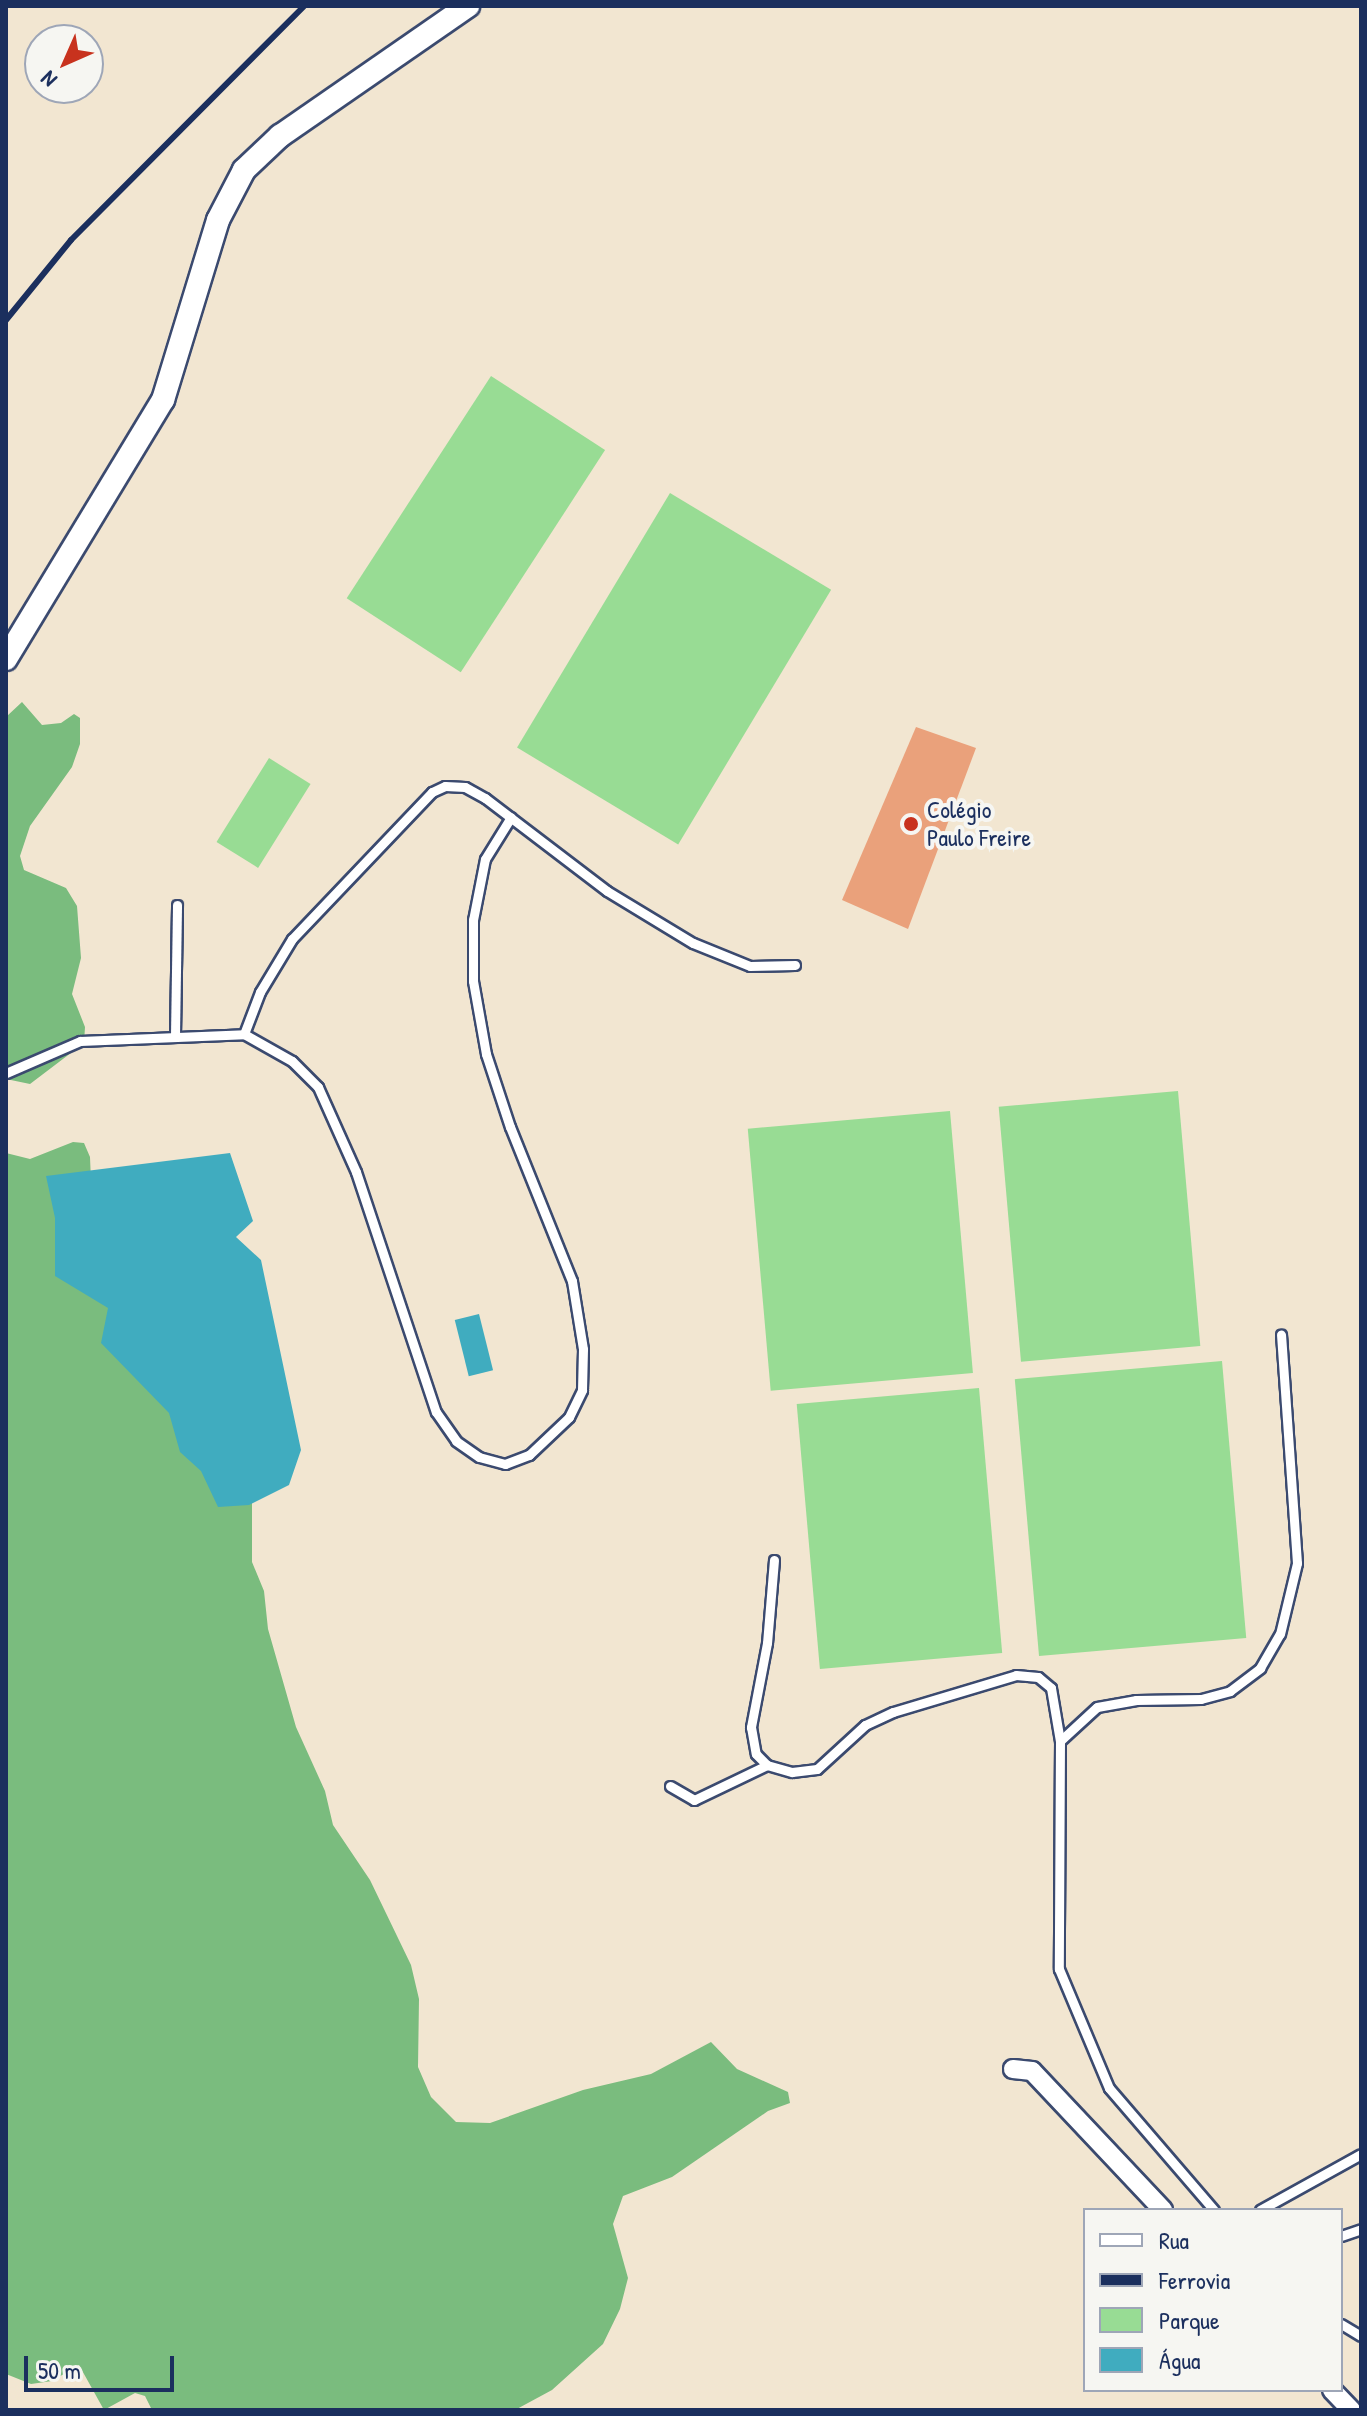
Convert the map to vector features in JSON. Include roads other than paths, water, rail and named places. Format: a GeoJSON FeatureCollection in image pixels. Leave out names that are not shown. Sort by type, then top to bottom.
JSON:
{"type":"FeatureCollection","features":[{"type":"Feature","properties":{"kind":"street"},"geometry":{"type":"LineString","coordinates":[[6,659],[163,400],[218,220],[244,170],[280,136],[468,6]]}},
{"type":"Feature","properties":{"kind":"street"},"geometry":{"type":"LineString","coordinates":[[1013,2069],[1032,2071],[1161,2208]]}},
{"type":"Feature","properties":{"kind":"street"},"geometry":{"type":"LineString","coordinates":[[1334,2392],[1351,2410]]}},
{"type":"Feature","properties":{"kind":"lane"},"geometry":{"type":"LineString","coordinates":[[244,1034],[260,992],[292,939],[432,792],[465,787],[511,817],[607,891],[693,943],[750,966],[795,965]]}},
{"type":"Feature","properties":{"kind":"lane"},"geometry":{"type":"LineString","coordinates":[[6,1073],[80,1041],[175,1035],[244,1034],[292,1061],[318,1087],[356,1172],[436,1412],[456,1441],[479,1457],[505,1464],[529,1455],[569,1417],[582,1390],[583,1349],[572,1281],[510,1127],[486,1054],[473,981],[473,920],[485,859],[511,817]]}},
{"type":"Feature","properties":{"kind":"lane"},"geometry":{"type":"LineString","coordinates":[[175,1035],[177,905]]}},
{"type":"Feature","properties":{"kind":"lane"},"geometry":{"type":"LineString","coordinates":[[1060,1741],[1097,1707],[1136,1700],[1201,1699],[1230,1691],[1260,1668],[1280,1634],[1297,1563],[1281,1335]]}},
{"type":"Feature","properties":{"kind":"lane"},"geometry":{"type":"LineString","coordinates":[[774,1560],[767,1643],[751,1727],[756,1754],[767,1765],[792,1772],[817,1769],[865,1725],[893,1712],[1016,1675],[1038,1677],[1051,1688],[1060,1741],[1059,1969],[1109,2088],[1212,2208]]}},
{"type":"Feature","properties":{"kind":"lane"},"geometry":{"type":"LineString","coordinates":[[670,1786],[694,1800],[767,1765]]}},
{"type":"Feature","properties":{"kind":"lane"},"geometry":{"type":"LineString","coordinates":[[1264,2208],[1361,2154]]}},
{"type":"Feature","properties":{"kind":"lane"},"geometry":{"type":"LineString","coordinates":[[1343,2325],[1361,2336]]}},
{"type":"Feature","properties":{"kind":"water"},"geometry":{"type":"Polygon","coordinates":[[[230,1153],[253,1221],[236,1237],[261,1260],[301,1450],[289,1485],[249,1505],[218,1507],[201,1471],[180,1452],[169,1413],[101,1343],[108,1308],[55,1276],[55,1218],[46,1176],[230,1153]]]}},
{"type":"Feature","properties":{"kind":"water"},"geometry":{"type":"Polygon","coordinates":[[[479,1314],[493,1370],[469,1376],[455,1320],[479,1314]]]}},
{"type":"Feature","properties":{"kind":"railway"},"geometry":{"type":"LineString","coordinates":[[6,320],[71,240],[304,6]]}},
{"type":"Feature","properties":{"kind":"place","name":"Colégio Paulo Freire"},"geometry":{"type":"Point","coordinates":[911,824]}}]}
